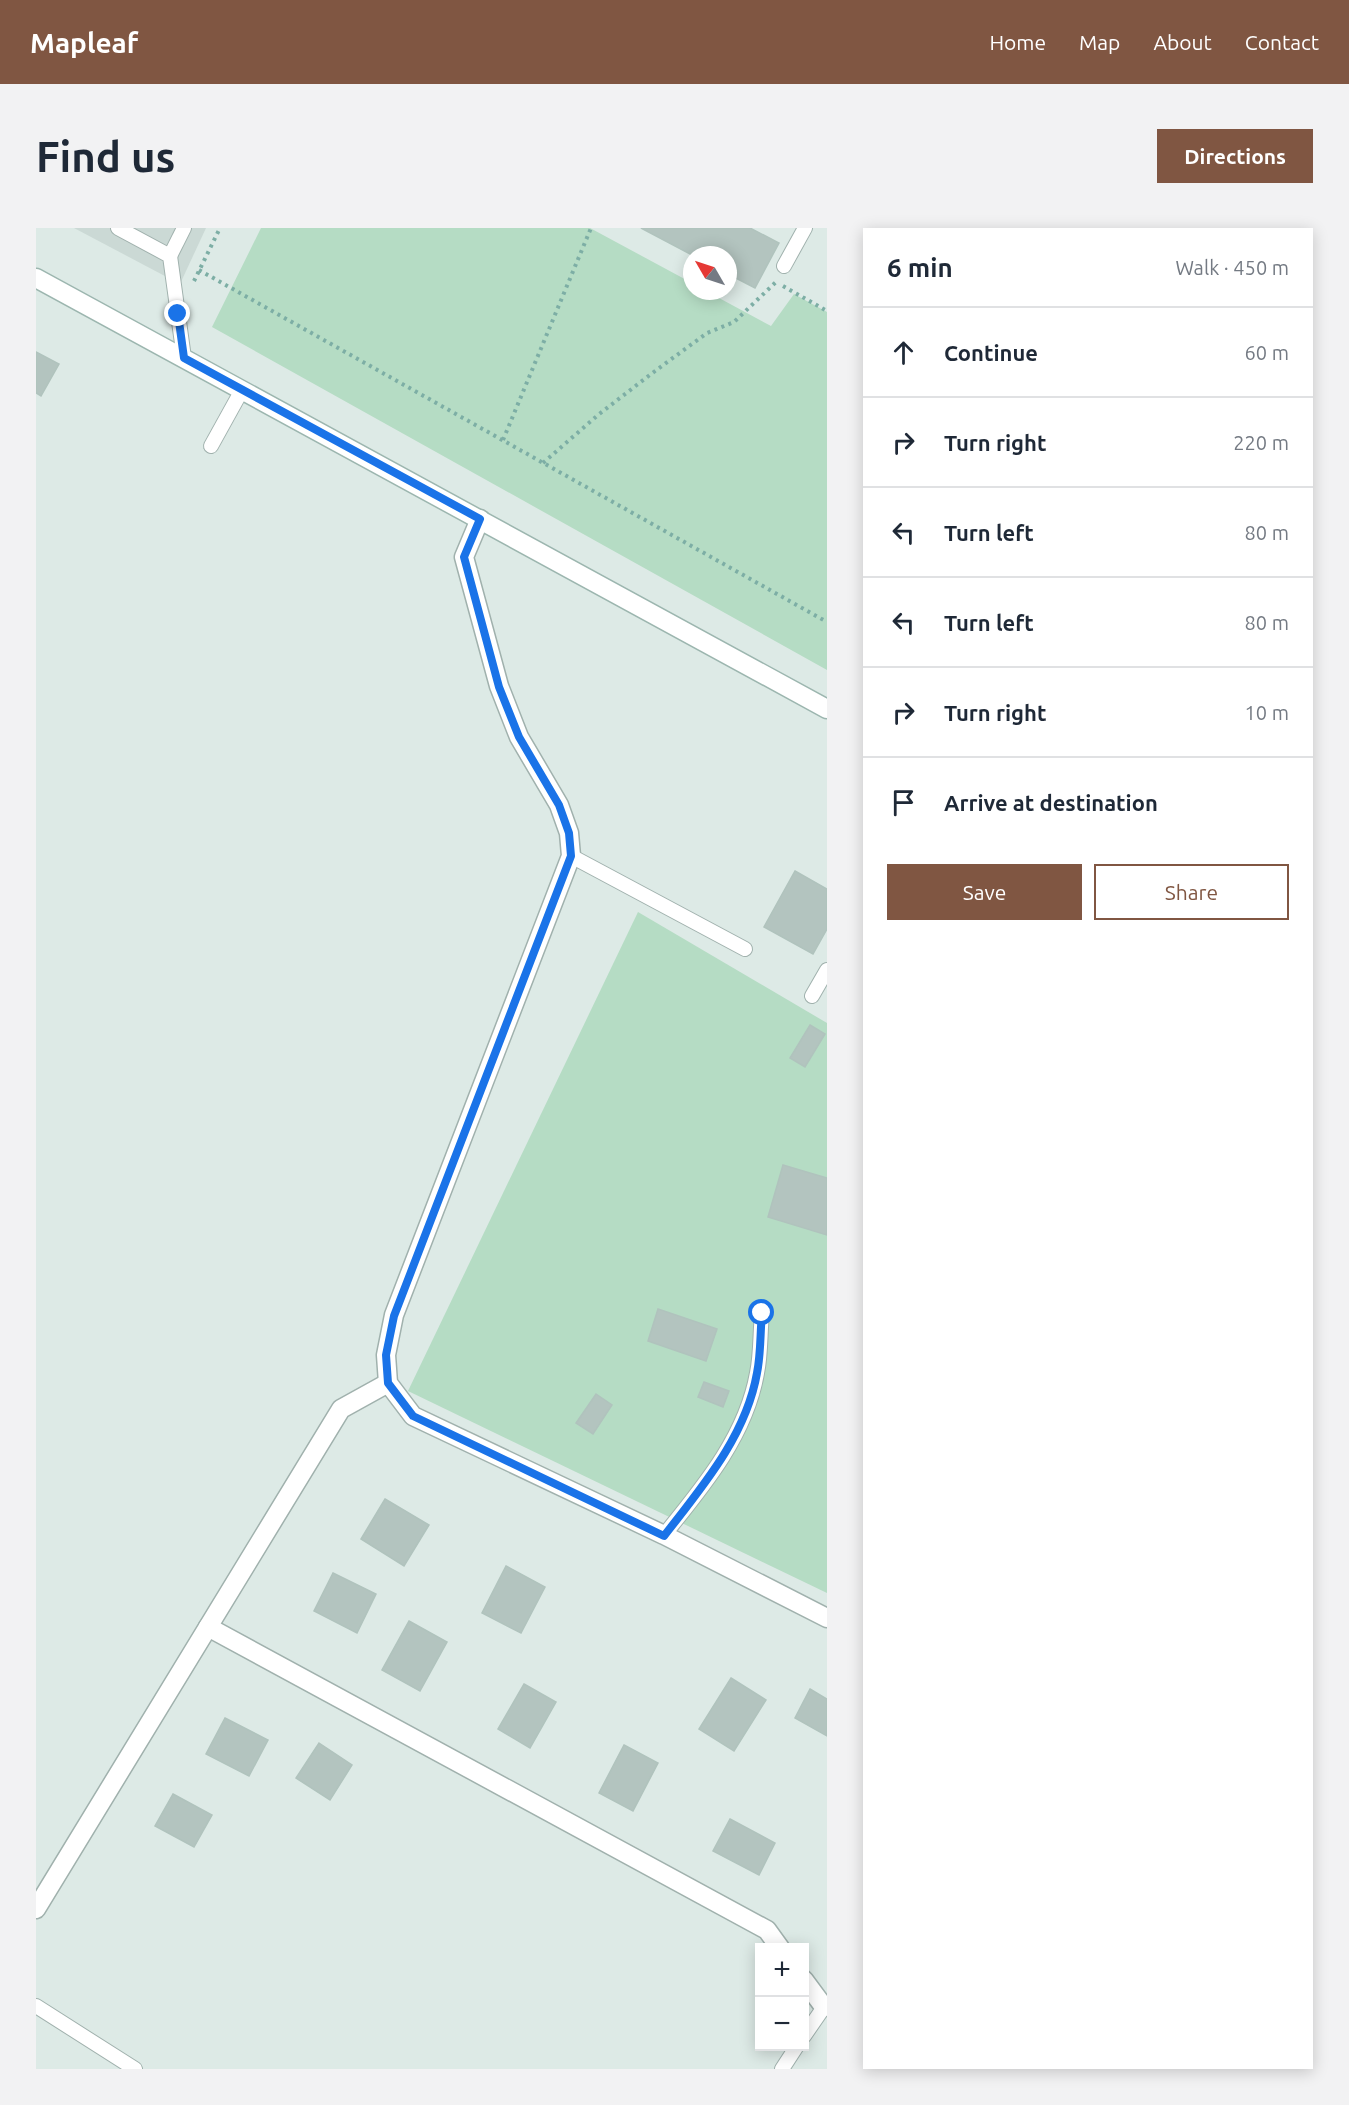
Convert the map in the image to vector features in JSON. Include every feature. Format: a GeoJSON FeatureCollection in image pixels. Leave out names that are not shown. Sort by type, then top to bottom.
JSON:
{"type":"FeatureCollection","features":[{"type":"Feature","properties":{"kind":"street"},"geometry":{"type":"LineString","coordinates":[[36,278],[827,708]]}},
{"type":"Feature","properties":{"kind":"street"},"geometry":{"type":"LineString","coordinates":[[480,519],[464,557],[499,687],[519,737],[559,805],[569,833],[571,856],[394,1316],[386,1355],[388,1383],[413,1416],[664,1536],[827,1618]]}},
{"type":"Feature","properties":{"kind":"street"},"geometry":{"type":"LineString","coordinates":[[36,1909],[341,1409],[388,1383]]}},
{"type":"Feature","properties":{"kind":"street"},"geometry":{"type":"LineString","coordinates":[[208,1627],[767,1930],[777,1943]]}},
{"type":"Feature","properties":{"kind":"street"},"geometry":{"type":"LineString","coordinates":[[809,1987],[824,2007]]}},
{"type":"Feature","properties":{"kind":"lane"},"geometry":{"type":"LineString","coordinates":[[118,228],[170,256]]}},
{"type":"Feature","properties":{"kind":"lane"},"geometry":{"type":"LineString","coordinates":[[184,228],[170,256],[184,358]]}},
{"type":"Feature","properties":{"kind":"lane"},"geometry":{"type":"LineString","coordinates":[[784,266],[799,230]]}},
{"type":"Feature","properties":{"kind":"lane"},"geometry":{"type":"LineString","coordinates":[[211,446],[242,390]]}},
{"type":"Feature","properties":{"kind":"lane"},"geometry":{"type":"LineString","coordinates":[[571,856],[745,949]]}},
{"type":"Feature","properties":{"kind":"lane"},"geometry":{"type":"LineString","coordinates":[[812,996],[827,970]]}},
{"type":"Feature","properties":{"kind":"lane"},"geometry":{"type":"LineString","coordinates":[[664,1536],[708,1480],[737,1434],[757,1374],[762,1313]]}},
{"type":"Feature","properties":{"kind":"lane"},"geometry":{"type":"LineString","coordinates":[[36,2006],[135,2069]]}},
{"type":"Feature","properties":{"kind":"lane"},"geometry":{"type":"LineString","coordinates":[[809,2029],[824,2007]]}},
{"type":"Feature","properties":{"kind":"lane"},"geometry":{"type":"LineString","coordinates":[[782,2069],[794,2051]]}},
{"type":"Feature","properties":{"kind":"path"},"geometry":{"type":"LineString","coordinates":[[220,228],[200,270],[827,622]]}},
{"type":"Feature","properties":{"kind":"path"},"geometry":{"type":"LineString","coordinates":[[503,440],[591,228]]}},
{"type":"Feature","properties":{"kind":"path"},"geometry":{"type":"LineString","coordinates":[[543,463],[598,415],[651,374],[707,333],[734,321],[776,282],[784,266]]}},
{"type":"Feature","properties":{"kind":"path"},"geometry":{"type":"LineString","coordinates":[[776,282],[827,311]]}},
{"type":"Feature","properties":{"kind":"shaded area"},"geometry":{"type":"Polygon","coordinates":[[[74,228],[206,228],[180,284],[74,228]]]}},
{"type":"Feature","properties":{"kind":"green space"},"geometry":{"type":"Polygon","coordinates":[[[261,228],[590,228],[683,278],[683,300],[723,300],[771,326],[794,294],[827,312],[827,670],[212,327],[261,228]]]}},
{"type":"Feature","properties":{"kind":"green space"},"geometry":{"type":"Polygon","coordinates":[[[638,912],[827,1023],[827,1593],[408,1391],[638,912]]]}},
{"type":"Feature","properties":{"kind":"building"},"geometry":{"type":"Polygon","coordinates":[[[641,228],[750,228],[779,243],[755,288],[737,279],[737,246],[683,246],[683,250],[641,228]]]}},
{"type":"Feature","properties":{"kind":"building"},"geometry":{"type":"Polygon","coordinates":[[[36,352],[59,364],[41,396],[36,393],[36,352]]]}},
{"type":"Feature","properties":{"kind":"building"},"geometry":{"type":"Polygon","coordinates":[[[795,871],[827,889],[827,929],[813,954],[764,927],[795,871]]]}},
{"type":"Feature","properties":{"kind":"building"},"geometry":{"type":"Polygon","coordinates":[[[810,1025],[825,1034],[805,1067],[790,1058],[810,1025]]]}},
{"type":"Feature","properties":{"kind":"building"},"geometry":{"type":"Polygon","coordinates":[[[783,1165],[827,1178],[827,1235],[768,1217],[783,1165]]]}},
{"type":"Feature","properties":{"kind":"building"},"geometry":{"type":"Polygon","coordinates":[[[658,1309],[717,1329],[706,1361],[648,1341],[658,1309]]]}},
{"type":"Feature","properties":{"kind":"building"},"geometry":{"type":"Polygon","coordinates":[[[704,1382],[729,1391],[723,1407],[698,1397],[704,1382]]]}},
{"type":"Feature","properties":{"kind":"building"},"geometry":{"type":"Polygon","coordinates":[[[596,1394],[612,1405],[593,1434],[576,1423],[596,1394]]]}},
{"type":"Feature","properties":{"kind":"building"},"geometry":{"type":"Polygon","coordinates":[[[385,1499],[429,1525],[404,1566],[361,1539],[385,1499]]]}},
{"type":"Feature","properties":{"kind":"building"},"geometry":{"type":"Polygon","coordinates":[[[506,1566],[545,1587],[521,1633],[482,1613],[506,1566]]]}},
{"type":"Feature","properties":{"kind":"building"},"geometry":{"type":"Polygon","coordinates":[[[333,1573],[376,1594],[357,1633],[314,1611],[333,1573]]]}},
{"type":"Feature","properties":{"kind":"building"},"geometry":{"type":"Polygon","coordinates":[[[409,1621],[447,1642],[420,1691],[382,1670],[409,1621]]]}},
{"type":"Feature","properties":{"kind":"building"},"geometry":{"type":"Polygon","coordinates":[[[731,1678],[766,1700],[734,1751],[699,1729],[731,1678]]]}},
{"type":"Feature","properties":{"kind":"building"},"geometry":{"type":"Polygon","coordinates":[[[524,1684],[556,1702],[530,1748],[498,1729],[524,1684]]]}},
{"type":"Feature","properties":{"kind":"building"},"geometry":{"type":"Polygon","coordinates":[[[810,1689],[827,1699],[827,1736],[795,1718],[810,1689]]]}},
{"type":"Feature","properties":{"kind":"building"},"geometry":{"type":"Polygon","coordinates":[[[225,1718],[268,1740],[249,1776],[206,1754],[225,1718]]]}},
{"type":"Feature","properties":{"kind":"building"},"geometry":{"type":"Polygon","coordinates":[[[319,1743],[352,1765],[330,1800],[296,1778],[319,1743]]]}},
{"type":"Feature","properties":{"kind":"building"},"geometry":{"type":"Polygon","coordinates":[[[624,1745],[658,1763],[633,1811],[599,1793],[624,1745]]]}},
{"type":"Feature","properties":{"kind":"building"},"geometry":{"type":"Polygon","coordinates":[[[173,1794],[212,1815],[194,1847],[155,1826],[173,1794]]]}},
{"type":"Feature","properties":{"kind":"building"},"geometry":{"type":"Polygon","coordinates":[[[730,1819],[775,1843],[759,1875],[713,1851],[730,1819]]]}},
{"type":"Feature","properties":{"kind":"route"},"geometry":{"type":"LineString","coordinates":[[178,314],[184,358],[480,519],[464,557],[499,687],[519,737],[559,805],[569,833],[571,856],[394,1316],[386,1355],[388,1383],[413,1416],[664,1536],[708,1480],[737,1434],[757,1374],[762,1313]]}}]}
